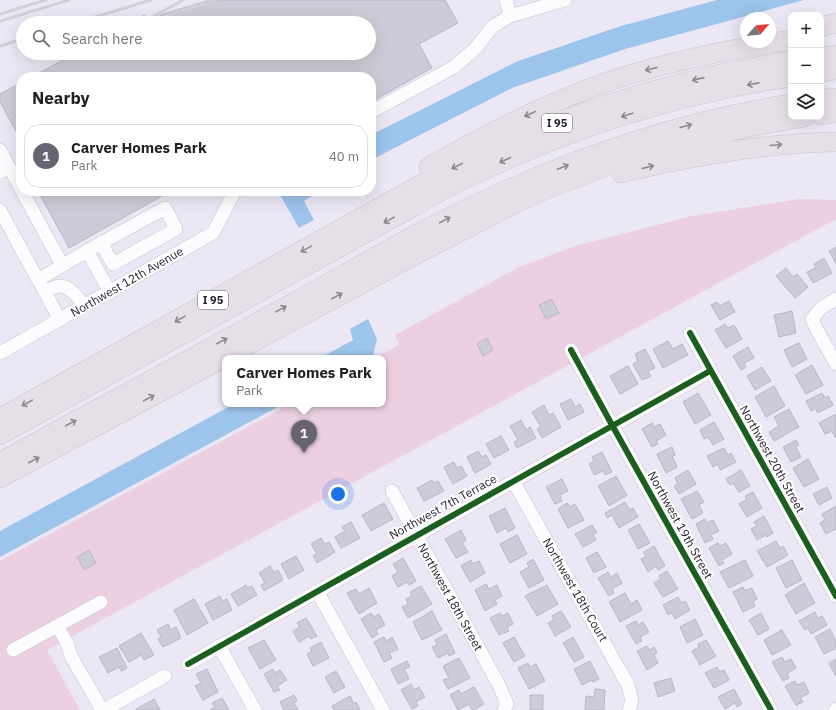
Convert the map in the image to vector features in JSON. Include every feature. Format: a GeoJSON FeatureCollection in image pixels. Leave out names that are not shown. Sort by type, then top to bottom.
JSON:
{"type":"FeatureCollection","features":[{"type":"Feature","properties":{"kind":"highway"},"geometry":{"type":"LineString","coordinates":[[824,25],[836,23]]}},
{"type":"Feature","properties":{"kind":"highway"},"geometry":{"type":"LineString","coordinates":[[776,36],[788,34]]}},
{"type":"Feature","properties":{"kind":"highway"},"geometry":{"type":"LineString","coordinates":[[824,35],[836,34]]}},
{"type":"Feature","properties":{"kind":"highway"},"geometry":{"type":"LineString","coordinates":[[708,55],[788,41]]}},
{"type":"Feature","properties":{"kind":"highway"},"geometry":{"type":"LineString","coordinates":[[340,230],[397,185],[508,124],[569,97],[611,81],[645,70],[740,46]]}},
{"type":"Feature","properties":{"kind":"highway"},"geometry":{"type":"LineString","coordinates":[[824,57],[836,55]]}},
{"type":"Feature","properties":{"kind":"highway","name":"I 95"},"geometry":{"type":"LineString","coordinates":[[0,418],[452,168],[517,138],[586,112],[656,90],[726,73],[788,62]]}},
{"type":"Feature","properties":{"kind":"highway"},"geometry":{"type":"LineString","coordinates":[[824,72],[836,70]]}},
{"type":"Feature","properties":{"kind":"highway"},"geometry":{"type":"LineString","coordinates":[[0,435],[396,216],[480,172],[576,132],[645,109],[716,91],[788,77]]}},
{"type":"Feature","properties":{"kind":"highway"},"geometry":{"type":"LineString","coordinates":[[824,100],[836,98]]}},
{"type":"Feature","properties":{"kind":"highway"},"geometry":{"type":"LineString","coordinates":[[0,462],[404,242],[493,196],[559,168],[627,143],[710,120],[788,105]]}},
{"type":"Feature","properties":{"kind":"highway"},"geometry":{"type":"LineString","coordinates":[[824,115],[836,113]]}},
{"type":"Feature","properties":{"kind":"highway"},"geometry":{"type":"LineString","coordinates":[[227,355],[516,203],[581,175],[649,152],[719,134],[790,120]]}},
{"type":"Feature","properties":{"kind":"highway"},"geometry":{"type":"LineString","coordinates":[[516,203],[622,173],[697,156],[769,146],[836,142]]}},
{"type":"Feature","properties":{"kind":"highway"},"geometry":{"type":"LineString","coordinates":[[0,478],[222,358]]}},
{"type":"Feature","properties":{"kind":"street"},"geometry":{"type":"LineString","coordinates":[[506,0],[510,16]]}},
{"type":"Feature","properties":{"kind":"street"},"geometry":{"type":"LineString","coordinates":[[376,109],[454,67],[476,48],[492,27],[510,16],[565,0]]}},
{"type":"Feature","properties":{"kind":"street"},"geometry":{"type":"LineString","coordinates":[[0,150],[5,170],[16,183]]}},
{"type":"Feature","properties":{"kind":"street"},"geometry":{"type":"LineString","coordinates":[[25,196],[62,265]]}},
{"type":"Feature","properties":{"kind":"street","name":"Northwest 12th Avenue"},"geometry":{"type":"LineString","coordinates":[[0,353],[213,233],[232,196]]}},
{"type":"Feature","properties":{"kind":"street"},"geometry":{"type":"LineString","coordinates":[[38,280],[62,265],[101,243],[165,208],[176,229],[113,264],[101,243]]}},
{"type":"Feature","properties":{"kind":"street"},"geometry":{"type":"LineString","coordinates":[[0,210],[60,320]]}},
{"type":"Feature","properties":{"kind":"street"},"geometry":{"type":"LineString","coordinates":[[87,251],[110,292]]}},
{"type":"Feature","properties":{"kind":"street"},"geometry":{"type":"LineString","coordinates":[[45,292],[61,286],[67,288],[76,295],[84,307]]}},
{"type":"Feature","properties":{"kind":"street"},"geometry":{"type":"LineString","coordinates":[[836,299],[821,308],[812,319],[836,364]]}},
{"type":"Feature","properties":{"kind":"street","name":"Northwest 20th Street"},"geometry":{"type":"LineString","coordinates":[[690,333],[836,596]]}},
{"type":"Feature","properties":{"kind":"street","name":"Northwest 19th Street"},"geometry":{"type":"LineString","coordinates":[[571,350],[771,710]]}},
{"type":"Feature","properties":{"kind":"street","name":"Northwest 7th Terrace"},"geometry":{"type":"LineString","coordinates":[[188,664],[710,371]]}},
{"type":"Feature","properties":{"kind":"street","name":"Northwest 18th Court"},"geometry":{"type":"LineString","coordinates":[[513,481],[628,685],[631,706]]}},
{"type":"Feature","properties":{"kind":"street","name":"Northwest 18th Street"},"geometry":{"type":"LineString","coordinates":[[392,491],[499,685],[506,707]]}},
{"type":"Feature","properties":{"kind":"street"},"geometry":{"type":"LineString","coordinates":[[317,592],[383,710]]}},
{"type":"Feature","properties":{"kind":"street"},"geometry":{"type":"LineString","coordinates":[[13,650],[101,602]]}},
{"type":"Feature","properties":{"kind":"street"},"geometry":{"type":"LineString","coordinates":[[57,626],[67,644],[71,656],[103,710],[165,676]]}},
{"type":"Feature","properties":{"kind":"street"},"geometry":{"type":"LineString","coordinates":[[219,646],[255,710]]}},
{"type":"Feature","properties":{"kind":"shaded area"},"geometry":{"type":"Polygon","coordinates":[[[799,199],[836,200],[836,219],[47,650],[80,710],[0,710],[0,561],[284,407],[386,407],[386,355],[381,355],[399,345],[395,335],[519,267],[575,246],[692,216],[799,199]]]}},
{"type":"Feature","properties":{"kind":"water"},"geometry":{"type":"Polygon","coordinates":[[[717,0],[804,0],[760,12],[740,12],[740,18],[625,49],[512,88],[376,157],[376,132],[518,61],[621,26],[717,0]]]}},
{"type":"Feature","properties":{"kind":"water"},"geometry":{"type":"Polygon","coordinates":[[[281,196],[312,196],[304,201],[314,220],[299,228],[281,196]]]}},
{"type":"Feature","properties":{"kind":"water"},"geometry":{"type":"Polygon","coordinates":[[[368,319],[377,339],[373,355],[326,355],[353,340],[350,329],[368,319]]]}},
{"type":"Feature","properties":{"kind":"water"},"geometry":{"type":"Polygon","coordinates":[[[228,407],[277,407],[0,557],[0,531],[228,407]]]}},
{"type":"Feature","properties":{"kind":"building"},"geometry":{"type":"Polygon","coordinates":[[[210,0],[445,0],[458,23],[419,44],[432,68],[376,99],[376,72],[41,72],[62,60],[376,60],[376,16],[159,16],[210,0]]]}},
{"type":"Feature","properties":{"kind":"building"},"geometry":{"type":"Polygon","coordinates":[[[16,86],[16,131],[0,102],[0,94],[16,86]]]}},
{"type":"Feature","properties":{"kind":"building"},"geometry":{"type":"Polygon","coordinates":[[[41,196],[162,196],[69,248],[41,196]]]}},
{"type":"Feature","properties":{"kind":"building"},"geometry":{"type":"Polygon","coordinates":[[[836,247],[836,264],[829,251],[836,247]]]}},
{"type":"Feature","properties":{"kind":"building"},"geometry":{"type":"Polygon","coordinates":[[[824,258],[832,273],[813,283],[807,272],[816,268],[814,264],[824,258]]]}},
{"type":"Feature","properties":{"kind":"building"},"geometry":{"type":"Polygon","coordinates":[[[786,268],[793,277],[797,274],[808,287],[795,298],[776,276],[786,268]]]}},
{"type":"Feature","properties":{"kind":"building"},"geometry":{"type":"Polygon","coordinates":[[[551,299],[559,313],[546,319],[539,305],[551,299]]]}},
{"type":"Feature","properties":{"kind":"building"},"geometry":{"type":"Polygon","coordinates":[[[729,301],[735,312],[720,320],[711,305],[717,302],[720,306],[729,301]]]}},
{"type":"Feature","properties":{"kind":"building"},"geometry":{"type":"Polygon","coordinates":[[[792,311],[796,333],[779,337],[774,315],[792,311]]]}},
{"type":"Feature","properties":{"kind":"building"},"geometry":{"type":"Polygon","coordinates":[[[725,324],[728,328],[734,325],[742,339],[726,348],[715,330],[725,324]]]}},
{"type":"Feature","properties":{"kind":"building"},"geometry":{"type":"Polygon","coordinates":[[[487,338],[493,350],[483,356],[477,344],[487,338]]]}},
{"type":"Feature","properties":{"kind":"building"},"geometry":{"type":"Polygon","coordinates":[[[668,341],[673,349],[682,344],[688,355],[663,368],[653,349],[668,341]]]}},
{"type":"Feature","properties":{"kind":"building"},"geometry":{"type":"Polygon","coordinates":[[[799,343],[807,359],[792,367],[784,350],[799,343]]]}},
{"type":"Feature","properties":{"kind":"building"},"geometry":{"type":"Polygon","coordinates":[[[748,347],[754,358],[744,363],[746,367],[741,370],[733,356],[748,347]]]}},
{"type":"Feature","properties":{"kind":"building"},"geometry":{"type":"Polygon","coordinates":[[[645,349],[655,368],[648,371],[651,376],[642,380],[633,364],[638,361],[635,354],[645,349]]]}},
{"type":"Feature","properties":{"kind":"building"},"geometry":{"type":"Polygon","coordinates":[[[812,365],[823,385],[806,394],[795,375],[812,365]]]}},
{"type":"Feature","properties":{"kind":"building"},"geometry":{"type":"Polygon","coordinates":[[[628,366],[638,384],[620,394],[610,376],[628,366]]]}},
{"type":"Feature","properties":{"kind":"building"},"geometry":{"type":"Polygon","coordinates":[[[762,367],[771,381],[755,390],[747,376],[762,367]]]}},
{"type":"Feature","properties":{"kind":"building"},"geometry":{"type":"Polygon","coordinates":[[[774,386],[785,406],[766,417],[755,397],[774,386]]]}},
{"type":"Feature","properties":{"kind":"building"},"geometry":{"type":"Polygon","coordinates":[[[698,393],[711,415],[695,424],[683,402],[698,393]]]}},
{"type":"Feature","properties":{"kind":"building"},"geometry":{"type":"Polygon","coordinates":[[[822,393],[825,398],[828,396],[833,405],[818,413],[816,409],[811,411],[806,401],[822,393]]]}},
{"type":"Feature","properties":{"kind":"building"},"geometry":{"type":"Polygon","coordinates":[[[571,399],[575,407],[580,404],[584,412],[568,420],[560,404],[571,399]]]}},
{"type":"Feature","properties":{"kind":"building"},"geometry":{"type":"Polygon","coordinates":[[[544,405],[549,415],[553,413],[561,427],[542,438],[537,429],[541,427],[532,412],[544,405]]]}},
{"type":"Feature","properties":{"kind":"building"},"geometry":{"type":"Polygon","coordinates":[[[789,409],[799,427],[774,441],[769,432],[779,426],[774,417],[789,409]]]}},
{"type":"Feature","properties":{"kind":"building"},"geometry":{"type":"Polygon","coordinates":[[[836,414],[835,437],[832,431],[825,434],[819,423],[836,414]]]}},
{"type":"Feature","properties":{"kind":"building"},"geometry":{"type":"Polygon","coordinates":[[[521,420],[526,430],[530,427],[536,438],[517,448],[514,442],[518,440],[510,426],[521,420]]]}},
{"type":"Feature","properties":{"kind":"building"},"geometry":{"type":"Polygon","coordinates":[[[714,422],[724,439],[713,445],[708,437],[704,439],[700,430],[714,422]]]}},
{"type":"Feature","properties":{"kind":"building"},"geometry":{"type":"Polygon","coordinates":[[[652,423],[654,427],[660,424],[666,435],[656,441],[658,444],[652,447],[642,429],[652,423]]]}},
{"type":"Feature","properties":{"kind":"building"},"geometry":{"type":"Polygon","coordinates":[[[501,436],[509,450],[494,458],[486,444],[501,436]]]}},
{"type":"Feature","properties":{"kind":"building"},"geometry":{"type":"Polygon","coordinates":[[[796,440],[799,445],[796,447],[801,457],[791,462],[783,447],[796,440]]]}},
{"type":"Feature","properties":{"kind":"building"},"geometry":{"type":"Polygon","coordinates":[[[672,447],[675,455],[672,456],[677,467],[666,473],[657,454],[672,447]]]}},
{"type":"Feature","properties":{"kind":"building"},"geometry":{"type":"Polygon","coordinates":[[[724,448],[728,455],[731,453],[736,462],[720,470],[718,464],[713,467],[707,456],[724,448]]]}},
{"type":"Feature","properties":{"kind":"building"},"geometry":{"type":"Polygon","coordinates":[[[478,451],[482,457],[486,455],[491,464],[475,473],[467,457],[478,451]]]}},
{"type":"Feature","properties":{"kind":"building"},"geometry":{"type":"Polygon","coordinates":[[[602,452],[612,472],[605,475],[603,471],[594,475],[589,464],[594,461],[592,457],[602,452]]]}},
{"type":"Feature","properties":{"kind":"building"},"geometry":{"type":"Polygon","coordinates":[[[808,459],[819,479],[804,487],[793,468],[808,459]]]}},
{"type":"Feature","properties":{"kind":"building"},"geometry":{"type":"Polygon","coordinates":[[[454,462],[457,468],[461,466],[467,476],[453,484],[444,467],[454,462]]]}},
{"type":"Feature","properties":{"kind":"building"},"geometry":{"type":"Polygon","coordinates":[[[688,470],[696,484],[679,494],[674,486],[678,484],[675,478],[688,470]]]}},
{"type":"Feature","properties":{"kind":"building"},"geometry":{"type":"Polygon","coordinates":[[[741,470],[750,486],[739,492],[733,483],[730,485],[726,479],[741,470]]]}},
{"type":"Feature","properties":{"kind":"building"},"geometry":{"type":"Polygon","coordinates":[[[616,476],[627,495],[609,506],[598,486],[616,476]]]}},
{"type":"Feature","properties":{"kind":"building"},"geometry":{"type":"Polygon","coordinates":[[[562,479],[568,491],[560,495],[562,501],[555,504],[546,487],[562,479]]]}},
{"type":"Feature","properties":{"kind":"building"},"geometry":{"type":"Polygon","coordinates":[[[432,480],[434,483],[438,481],[444,491],[424,501],[417,488],[432,480]]]}},
{"type":"Feature","properties":{"kind":"building"},"geometry":{"type":"Polygon","coordinates":[[[827,487],[832,498],[819,505],[813,494],[827,487]]]}},
{"type":"Feature","properties":{"kind":"building"},"geometry":{"type":"Polygon","coordinates":[[[697,491],[704,502],[699,505],[703,513],[692,519],[681,499],[697,491]]]}},
{"type":"Feature","properties":{"kind":"building"},"geometry":{"type":"Polygon","coordinates":[[[753,492],[762,508],[747,517],[739,504],[747,499],[745,496],[753,492]]]}},
{"type":"Feature","properties":{"kind":"building"},"geometry":{"type":"Polygon","coordinates":[[[625,502],[630,510],[633,508],[638,517],[619,528],[612,515],[607,518],[605,513],[625,502]]]}},
{"type":"Feature","properties":{"kind":"building"},"geometry":{"type":"Polygon","coordinates":[[[384,503],[393,519],[371,531],[362,515],[384,503]]]}},
{"type":"Feature","properties":{"kind":"building"},"geometry":{"type":"Polygon","coordinates":[[[567,503],[570,507],[575,504],[584,520],[568,528],[558,509],[567,503]]]}},
{"type":"Feature","properties":{"kind":"building"},"geometry":{"type":"Polygon","coordinates":[[[836,506],[836,529],[826,534],[820,523],[825,520],[822,514],[836,506]]]}},
{"type":"Feature","properties":{"kind":"building"},"geometry":{"type":"Polygon","coordinates":[[[505,508],[515,528],[508,532],[506,528],[497,533],[489,516],[505,508]]]}},
{"type":"Feature","properties":{"kind":"building"},"geometry":{"type":"Polygon","coordinates":[[[764,516],[773,533],[767,537],[766,535],[757,540],[751,529],[757,526],[754,522],[764,516]]]}},
{"type":"Feature","properties":{"kind":"building"},"geometry":{"type":"Polygon","coordinates":[[[705,519],[707,523],[713,520],[719,531],[711,535],[713,539],[705,543],[696,524],[705,519]]]}},
{"type":"Feature","properties":{"kind":"building"},"geometry":{"type":"Polygon","coordinates":[[[351,522],[360,538],[341,548],[335,537],[345,531],[342,527],[351,522]]]}},
{"type":"Feature","properties":{"kind":"building"},"geometry":{"type":"Polygon","coordinates":[[[639,524],[650,543],[638,549],[628,530],[639,524]]]}},
{"type":"Feature","properties":{"kind":"building"},"geometry":{"type":"Polygon","coordinates":[[[592,525],[597,532],[593,534],[596,540],[583,547],[575,534],[592,525]]]}},
{"type":"Feature","properties":{"kind":"building"},"geometry":{"type":"Polygon","coordinates":[[[461,530],[466,540],[462,542],[468,552],[456,558],[445,539],[461,530]]]}},
{"type":"Feature","properties":{"kind":"building"},"geometry":{"type":"Polygon","coordinates":[[[517,535],[527,554],[510,563],[500,544],[517,535]]]}},
{"type":"Feature","properties":{"kind":"building"},"geometry":{"type":"Polygon","coordinates":[[[321,538],[325,544],[329,542],[335,552],[317,563],[313,556],[317,554],[311,544],[321,538]]]}},
{"type":"Feature","properties":{"kind":"building"},"geometry":{"type":"Polygon","coordinates":[[[776,541],[780,548],[783,546],[788,555],[767,567],[757,551],[776,541]]]}},
{"type":"Feature","properties":{"kind":"building"},"geometry":{"type":"Polygon","coordinates":[[[718,543],[720,546],[726,543],[732,554],[722,560],[724,563],[719,566],[709,548],[718,543]]]}},
{"type":"Feature","properties":{"kind":"building"},"geometry":{"type":"Polygon","coordinates":[[[654,546],[665,566],[658,570],[656,566],[648,572],[641,559],[646,557],[644,552],[654,546]]]}},
{"type":"Feature","properties":{"kind":"building"},"geometry":{"type":"Polygon","coordinates":[[[89,550],[96,563],[84,570],[77,557],[89,550]]]}},
{"type":"Feature","properties":{"kind":"building"},"geometry":{"type":"Polygon","coordinates":[[[597,552],[606,567],[594,573],[586,558],[597,552]]]}},
{"type":"Feature","properties":{"kind":"building"},"geometry":{"type":"Polygon","coordinates":[[[296,556],[304,570],[289,579],[281,564],[296,556]]]}},
{"type":"Feature","properties":{"kind":"building"},"geometry":{"type":"Polygon","coordinates":[[[403,558],[416,581],[409,585],[407,582],[398,587],[392,576],[398,572],[393,564],[403,558]]]}},
{"type":"Feature","properties":{"kind":"building"},"geometry":{"type":"Polygon","coordinates":[[[533,559],[544,580],[529,588],[520,572],[529,567],[527,563],[533,559]]]}},
{"type":"Feature","properties":{"kind":"building"},"geometry":{"type":"Polygon","coordinates":[[[471,560],[473,564],[479,561],[485,573],[470,582],[461,566],[471,560]]]}},
{"type":"Feature","properties":{"kind":"building"},"geometry":{"type":"Polygon","coordinates":[[[745,560],[753,576],[729,588],[720,572],[745,560]]]}},
{"type":"Feature","properties":{"kind":"building"},"geometry":{"type":"Polygon","coordinates":[[[792,560],[802,580],[786,588],[776,568],[792,560]]]}},
{"type":"Feature","properties":{"kind":"building"},"geometry":{"type":"Polygon","coordinates":[[[270,566],[274,572],[278,570],[283,580],[264,591],[261,585],[265,583],[259,573],[270,566]]]}},
{"type":"Feature","properties":{"kind":"building"},"geometry":{"type":"Polygon","coordinates":[[[667,571],[678,589],[663,597],[654,583],[661,579],[659,576],[667,571]]]}},
{"type":"Feature","properties":{"kind":"building"},"geometry":{"type":"Polygon","coordinates":[[[608,572],[611,577],[617,573],[622,583],[612,589],[614,593],[609,596],[598,578],[608,572]]]}},
{"type":"Feature","properties":{"kind":"building"},"geometry":{"type":"Polygon","coordinates":[[[804,583],[815,603],[796,614],[785,595],[804,583]]]}},
{"type":"Feature","properties":{"kind":"building"},"geometry":{"type":"Polygon","coordinates":[[[486,584],[489,589],[497,585],[502,596],[495,600],[497,604],[485,611],[475,590],[486,584]]]}},
{"type":"Feature","properties":{"kind":"building"},"geometry":{"type":"Polygon","coordinates":[[[246,585],[247,588],[252,586],[257,595],[238,606],[231,594],[246,585]]]}},
{"type":"Feature","properties":{"kind":"building"},"geometry":{"type":"Polygon","coordinates":[[[547,585],[558,604],[537,616],[525,596],[547,585]]]}},
{"type":"Feature","properties":{"kind":"building"},"geometry":{"type":"Polygon","coordinates":[[[421,586],[432,604],[408,618],[402,607],[408,604],[406,599],[412,596],[410,592],[421,586]]]}},
{"type":"Feature","properties":{"kind":"building"},"geometry":{"type":"Polygon","coordinates":[[[743,587],[745,591],[752,588],[757,599],[753,601],[755,606],[743,612],[733,592],[743,587]]]}},
{"type":"Feature","properties":{"kind":"building"},"geometry":{"type":"Polygon","coordinates":[[[369,588],[377,603],[359,614],[347,593],[356,589],[359,594],[369,588]]]}},
{"type":"Feature","properties":{"kind":"building"},"geometry":{"type":"Polygon","coordinates":[[[625,593],[631,604],[637,600],[642,610],[620,622],[609,602],[625,593]]]}},
{"type":"Feature","properties":{"kind":"building"},"geometry":{"type":"Polygon","coordinates":[[[220,596],[223,601],[227,599],[232,610],[213,620],[205,604],[220,596]]]}},
{"type":"Feature","properties":{"kind":"building"},"geometry":{"type":"Polygon","coordinates":[[[678,597],[681,603],[685,601],[690,610],[675,619],[672,613],[668,615],[663,605],[678,597]]]}},
{"type":"Feature","properties":{"kind":"building"},"geometry":{"type":"Polygon","coordinates":[[[194,599],[208,623],[187,635],[174,610],[194,599]]]}},
{"type":"Feature","properties":{"kind":"building"},"geometry":{"type":"Polygon","coordinates":[[[432,611],[442,630],[422,640],[413,622],[432,611]]]}},
{"type":"Feature","properties":{"kind":"building"},"geometry":{"type":"Polygon","coordinates":[[[561,611],[571,627],[555,636],[548,623],[554,620],[552,616],[561,611]]]}},
{"type":"Feature","properties":{"kind":"building"},"geometry":{"type":"Polygon","coordinates":[[[815,612],[818,618],[822,616],[827,625],[811,634],[808,628],[805,630],[799,621],[815,612]]]}},
{"type":"Feature","properties":{"kind":"building"},"geometry":{"type":"Polygon","coordinates":[[[371,613],[374,617],[379,614],[385,625],[376,630],[378,634],[372,638],[361,619],[371,613]]]}},
{"type":"Feature","properties":{"kind":"building"},"geometry":{"type":"Polygon","coordinates":[[[500,613],[502,616],[508,613],[513,624],[507,627],[509,631],[499,635],[490,618],[500,613]]]}},
{"type":"Feature","properties":{"kind":"building"},"geometry":{"type":"Polygon","coordinates":[[[761,613],[769,629],[758,635],[749,620],[761,613]]]}},
{"type":"Feature","properties":{"kind":"building"},"geometry":{"type":"Polygon","coordinates":[[[306,618],[317,636],[311,639],[309,636],[299,642],[293,631],[300,627],[297,623],[306,618]]]}},
{"type":"Feature","properties":{"kind":"building"},"geometry":{"type":"Polygon","coordinates":[[[695,619],[703,635],[687,643],[680,627],[695,619]]]}},
{"type":"Feature","properties":{"kind":"building"},"geometry":{"type":"Polygon","coordinates":[[[636,621],[638,625],[643,622],[649,632],[640,637],[642,641],[636,644],[626,626],[636,621]]]}},
{"type":"Feature","properties":{"kind":"building"},"geometry":{"type":"Polygon","coordinates":[[[168,624],[171,630],[176,627],[181,638],[163,647],[158,639],[161,637],[157,630],[168,624]]]}},
{"type":"Feature","properties":{"kind":"building"},"geometry":{"type":"Polygon","coordinates":[[[830,629],[836,641],[836,648],[824,654],[815,637],[830,629]]]}},
{"type":"Feature","properties":{"kind":"building"},"geometry":{"type":"Polygon","coordinates":[[[782,630],[791,645],[772,655],[764,640],[782,630]]]}},
{"type":"Feature","properties":{"kind":"building"},"geometry":{"type":"Polygon","coordinates":[[[141,633],[154,655],[144,660],[141,655],[129,662],[119,646],[141,633]]]}},
{"type":"Feature","properties":{"kind":"building"},"geometry":{"type":"Polygon","coordinates":[[[446,634],[455,653],[449,656],[448,653],[438,658],[432,647],[437,645],[435,640],[446,634]]]}},
{"type":"Feature","properties":{"kind":"building"},"geometry":{"type":"Polygon","coordinates":[[[384,637],[386,641],[392,637],[398,649],[389,653],[392,658],[384,662],[374,642],[384,637]]]}},
{"type":"Feature","properties":{"kind":"building"},"geometry":{"type":"Polygon","coordinates":[[[514,637],[525,656],[514,662],[503,643],[514,637]]]}},
{"type":"Feature","properties":{"kind":"building"},"geometry":{"type":"Polygon","coordinates":[[[573,637],[584,657],[574,662],[563,643],[573,637]]]}},
{"type":"Feature","properties":{"kind":"building"},"geometry":{"type":"Polygon","coordinates":[[[264,640],[276,660],[260,669],[248,648],[264,640]]]}},
{"type":"Feature","properties":{"kind":"building"},"geometry":{"type":"Polygon","coordinates":[[[706,640],[716,656],[700,665],[692,651],[699,647],[698,644],[706,640]]]}},
{"type":"Feature","properties":{"kind":"building"},"geometry":{"type":"Polygon","coordinates":[[[321,642],[329,658],[313,666],[307,654],[312,651],[310,648],[321,642]]]}},
{"type":"Feature","properties":{"kind":"building"},"geometry":{"type":"Polygon","coordinates":[[[647,646],[649,650],[654,647],[657,652],[654,655],[658,663],[647,670],[637,651],[647,646]]]}},
{"type":"Feature","properties":{"kind":"building"},"geometry":{"type":"Polygon","coordinates":[[[117,648],[127,668],[121,671],[119,667],[108,673],[99,657],[117,648]]]}},
{"type":"Feature","properties":{"kind":"building"},"geometry":{"type":"Polygon","coordinates":[[[782,657],[785,662],[791,659],[796,668],[787,674],[789,678],[783,681],[772,662],[782,657]]]}},
{"type":"Feature","properties":{"kind":"building"},"geometry":{"type":"Polygon","coordinates":[[[459,658],[470,678],[448,689],[443,680],[449,678],[443,666],[459,658]]]}},
{"type":"Feature","properties":{"kind":"building"},"geometry":{"type":"Polygon","coordinates":[[[836,659],[836,675],[835,675],[829,663],[836,659]]]}},
{"type":"Feature","properties":{"kind":"building"},"geometry":{"type":"Polygon","coordinates":[[[407,661],[410,667],[404,669],[409,679],[398,684],[391,669],[407,661]]]}},
{"type":"Feature","properties":{"kind":"building"},"geometry":{"type":"Polygon","coordinates":[[[590,661],[599,679],[593,682],[592,680],[582,685],[574,669],[590,661]]]}},
{"type":"Feature","properties":{"kind":"building"},"geometry":{"type":"Polygon","coordinates":[[[528,663],[530,667],[536,664],[545,681],[529,689],[518,668],[528,663]]]}},
{"type":"Feature","properties":{"kind":"building"},"geometry":{"type":"Polygon","coordinates":[[[717,667],[720,672],[724,670],[729,680],[714,688],[705,673],[717,667]]]}},
{"type":"Feature","properties":{"kind":"building"},"geometry":{"type":"Polygon","coordinates":[[[207,669],[218,692],[203,700],[195,686],[201,683],[196,674],[207,669]]]}},
{"type":"Feature","properties":{"kind":"building"},"geometry":{"type":"Polygon","coordinates":[[[273,669],[275,673],[280,670],[287,680],[277,686],[280,690],[274,692],[264,674],[273,669]]]}},
{"type":"Feature","properties":{"kind":"building"},"geometry":{"type":"Polygon","coordinates":[[[336,671],[345,687],[334,693],[325,677],[336,671]]]}},
{"type":"Feature","properties":{"kind":"building"},"geometry":{"type":"Polygon","coordinates":[[[671,678],[675,691],[658,697],[654,683],[671,678]]]}},
{"type":"Feature","properties":{"kind":"building"},"geometry":{"type":"Polygon","coordinates":[[[795,681],[797,685],[804,682],[809,693],[800,698],[803,702],[796,705],[785,686],[795,681]]]}},
{"type":"Feature","properties":{"kind":"building"},"geometry":{"type":"Polygon","coordinates":[[[411,684],[414,690],[419,687],[425,697],[416,702],[418,706],[412,709],[401,690],[411,684]]]}},
{"type":"Feature","properties":{"kind":"building"},"geometry":{"type":"Polygon","coordinates":[[[474,687],[484,704],[474,710],[472,710],[469,704],[458,710],[450,695],[459,690],[461,694],[474,687]]]}},
{"type":"Feature","properties":{"kind":"building"},"geometry":{"type":"Polygon","coordinates":[[[595,689],[605,690],[604,710],[585,710],[586,696],[594,697],[595,689]]]}},
{"type":"Feature","properties":{"kind":"building"},"geometry":{"type":"Polygon","coordinates":[[[734,689],[742,704],[737,707],[735,703],[725,709],[718,697],[734,689]]]}},
{"type":"Feature","properties":{"kind":"building"},"geometry":{"type":"Polygon","coordinates":[[[294,695],[297,701],[294,703],[298,710],[284,710],[280,702],[294,695]]]}},
{"type":"Feature","properties":{"kind":"building"},"geometry":{"type":"Polygon","coordinates":[[[530,695],[543,695],[543,710],[530,710],[530,695]]]}},
{"type":"Feature","properties":{"kind":"building"},"geometry":{"type":"Polygon","coordinates":[[[350,696],[354,704],[356,702],[360,709],[334,710],[332,706],[350,696]]]}},
{"type":"Feature","properties":{"kind":"building"},"geometry":{"type":"Polygon","coordinates":[[[222,698],[229,710],[210,710],[215,707],[212,703],[222,698]]]}},
{"type":"Feature","properties":{"kind":"building"},"geometry":{"type":"Polygon","coordinates":[[[154,699],[160,710],[136,710],[136,709],[154,699]]]}},
{"type":"Feature","properties":{"kind":"railway"},"geometry":{"type":"LineString","coordinates":[[0,14],[46,0]]}},
{"type":"Feature","properties":{"kind":"railway"},"geometry":{"type":"LineString","coordinates":[[16,16],[69,0]]}},
{"type":"Feature","properties":{"kind":"railway"},"geometry":{"type":"LineString","coordinates":[[98,16],[151,0]]}},
{"type":"Feature","properties":{"kind":"railway"},"geometry":{"type":"LineString","coordinates":[[154,16],[183,0]]}},
{"type":"Feature","properties":{"kind":"railway"},"geometry":{"type":"LineString","coordinates":[[166,15],[216,0]]}},
{"type":"Feature","properties":{"kind":"railway"},"geometry":{"type":"LineString","coordinates":[[0,21],[16,16]]}},
{"type":"Feature","properties":{"kind":"railway"},"geometry":{"type":"LineString","coordinates":[[0,46],[16,41]]}},
{"type":"Feature","properties":{"kind":"cycle path"},"geometry":{"type":"LineString","coordinates":[[690,333],[836,596]]}},
{"type":"Feature","properties":{"kind":"cycle path"},"geometry":{"type":"LineString","coordinates":[[571,350],[771,710]]}},
{"type":"Feature","properties":{"kind":"cycle path"},"geometry":{"type":"LineString","coordinates":[[188,664],[710,371]]}},
{"type":"Feature","properties":{"kind":"place","name":"Carver Homes Park"},"geometry":{"type":"Point","coordinates":[304,453]}}]}
